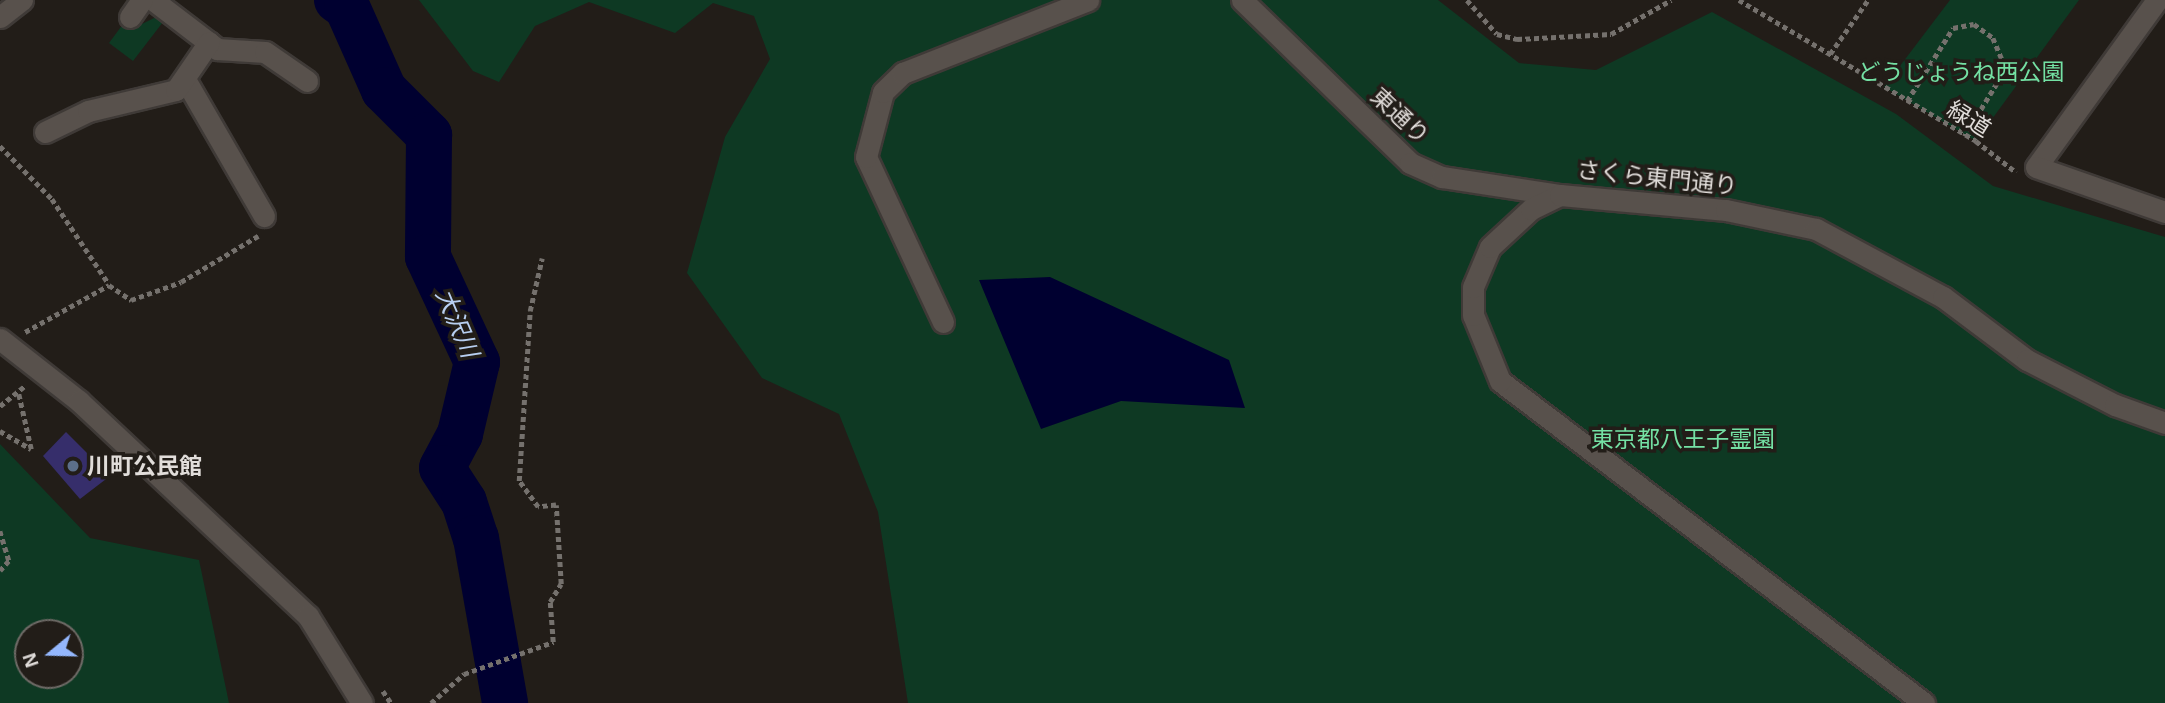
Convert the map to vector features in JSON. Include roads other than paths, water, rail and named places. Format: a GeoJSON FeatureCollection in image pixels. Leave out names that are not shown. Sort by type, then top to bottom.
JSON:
{"type":"FeatureCollection","features":[{"type":"Feature","properties":{"kind":"street"},"geometry":{"type":"LineString","coordinates":[[0,18],[22,0]]}},
{"type":"Feature","properties":{"kind":"street"},"geometry":{"type":"LineString","coordinates":[[153,0],[218,49],[265,52],[307,81]]}},
{"type":"Feature","properties":{"kind":"street"},"geometry":{"type":"LineString","coordinates":[[943,322],[866,157],[883,92],[903,73],[1088,0]]}},
{"type":"Feature","properties":{"kind":"street","name":"東通り"},"geometry":{"type":"LineString","coordinates":[[1242,0],[1410,163],[1442,177],[1560,195]]}},
{"type":"Feature","properties":{"kind":"street"},"geometry":{"type":"LineString","coordinates":[[2157,0],[2036,167],[2162,206]]}},
{"type":"Feature","properties":{"kind":"street"},"geometry":{"type":"LineString","coordinates":[[45,132],[88,111],[176,90],[186,81],[209,42]]}},
{"type":"Feature","properties":{"kind":"street"},"geometry":{"type":"LineString","coordinates":[[186,81],[265,224]]}},
{"type":"Feature","properties":{"kind":"street","name":"さくら東門通り"},"geometry":{"type":"LineString","coordinates":[[1924,703],[1500,381],[1478,340],[1474,287],[1490,247],[1509,226],[1560,195],[1726,210],[1816,229],[1943,298],[2027,360],[2165,423]]}},
{"type":"Feature","properties":{"kind":"street"},"geometry":{"type":"LineString","coordinates":[[3,341],[79,401],[308,616],[362,703]]}},
{"type":"Feature","properties":{"kind":"waterway","name":"大沢川"},"geometry":{"type":"LineString","coordinates":[[337,0],[347,7],[384,90],[429,135],[428,257],[477,362],[460,434],[442,468],[464,502],[476,538],[505,703]]}},
{"type":"Feature","properties":{"kind":"place","name":"川町公民館"},"geometry":{"type":"Point","coordinates":[73,466]}},
{"type":"Feature","properties":{"kind":"park label","name":"どうじょうね西公園"},"geometry":{"type":"Point","coordinates":[1961,72]}},
{"type":"Feature","properties":{"kind":"park label","name":"東京都八王子霊園"},"geometry":{"type":"Point","coordinates":[1683,439]}}]}
